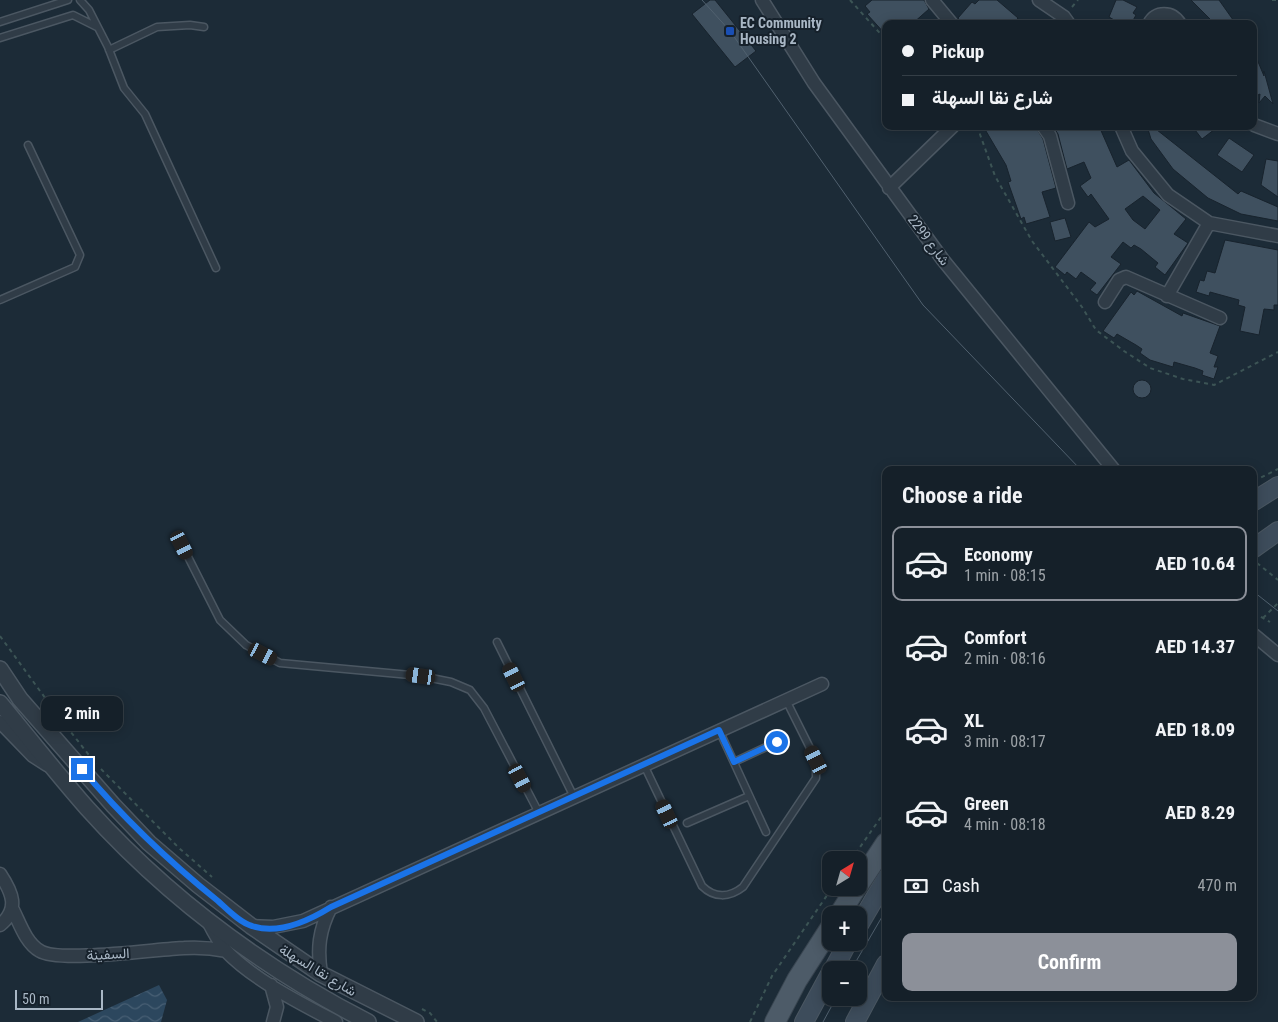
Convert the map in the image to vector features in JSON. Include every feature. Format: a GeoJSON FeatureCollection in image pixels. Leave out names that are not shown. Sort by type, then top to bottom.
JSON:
{"type":"FeatureCollection","features":[{"type":"Feature","properties":{"kind":"main road"},"geometry":{"type":"LineString","coordinates":[[1257,499],[1278,486]]}},
{"type":"Feature","properties":{"kind":"main road"},"geometry":{"type":"LineString","coordinates":[[1257,546],[1278,531]]}},
{"type":"Feature","properties":{"kind":"main road"},"geometry":{"type":"LineString","coordinates":[[868,870],[882,849]]}},
{"type":"Feature","properties":{"kind":"main road"},"geometry":{"type":"LineString","coordinates":[[867,911],[882,886]]}},
{"type":"Feature","properties":{"kind":"main road"},"geometry":{"type":"LineString","coordinates":[[775,1022],[797,980],[822,941]]}},
{"type":"Feature","properties":{"kind":"main road"},"geometry":{"type":"LineString","coordinates":[[858,1020],[882,972]]}},
{"type":"Feature","properties":{"kind":"main road"},"geometry":{"type":"LineString","coordinates":[[804,1022],[822,989]]}},
{"type":"Feature","properties":{"kind":"street","name":"شارع 2299"},"geometry":{"type":"LineString","coordinates":[[762,0],[814,83],[943,260],[1112,466]]}},
{"type":"Feature","properties":{"kind":"street"},"geometry":{"type":"LineString","coordinates":[[932,0],[949,20]]}},
{"type":"Feature","properties":{"kind":"street"},"geometry":{"type":"LineString","coordinates":[[1040,0],[1062,20]]}},
{"type":"Feature","properties":{"kind":"street"},"geometry":{"type":"LineString","coordinates":[[1152,20],[1154,17],[1164,14],[1174,16],[1177,20]]}},
{"type":"Feature","properties":{"kind":"street"},"geometry":{"type":"LineString","coordinates":[[1257,126],[1278,134]]}},
{"type":"Feature","properties":{"kind":"street"},"geometry":{"type":"LineString","coordinates":[[889,188],[949,130]]}},
{"type":"Feature","properties":{"kind":"street"},"geometry":{"type":"LineString","coordinates":[[1046,130],[1050,136],[1068,204]]}},
{"type":"Feature","properties":{"kind":"street"},"geometry":{"type":"LineString","coordinates":[[1123,130],[1132,151],[1168,195],[1209,223],[1278,236]]}},
{"type":"Feature","properties":{"kind":"street"},"geometry":{"type":"LineString","coordinates":[[1167,296],[1209,223]]}},
{"type":"Feature","properties":{"kind":"street"},"geometry":{"type":"LineString","coordinates":[[1105,302],[1119,280],[1126,277],[1220,318]]}},
{"type":"Feature","properties":{"kind":"street"},"geometry":{"type":"LineString","coordinates":[[1257,638],[1278,655]]}},
{"type":"Feature","properties":{"kind":"street","name":"شارع نقا السهلة"},"geometry":{"type":"LineString","coordinates":[[0,669],[20,698],[112,805],[149,843],[251,926],[321,974],[416,1022]]}},
{"type":"Feature","properties":{"kind":"street"},"geometry":{"type":"LineString","coordinates":[[251,926],[288,926],[310,918],[822,684]]}},
{"type":"Feature","properties":{"kind":"street","name":"شارع نقا السهلة"},"geometry":{"type":"LineString","coordinates":[[0,703],[55,770],[115,837],[207,919],[294,981],[368,1022]]}},
{"type":"Feature","properties":{"kind":"street"},"geometry":{"type":"LineString","coordinates":[[3,728],[33,756],[55,770]]}},
{"type":"Feature","properties":{"kind":"street","name":"السفينة"},"geometry":{"type":"LineString","coordinates":[[0,874],[10,889],[13,910],[31,944],[40,952],[50,955],[106,954],[199,948],[226,950]]}},
{"type":"Feature","properties":{"kind":"street"},"geometry":{"type":"LineString","coordinates":[[321,974],[318,944],[320,931],[331,907]]}},
{"type":"Feature","properties":{"kind":"street"},"geometry":{"type":"LineString","coordinates":[[0,925],[13,910]]}},
{"type":"Feature","properties":{"kind":"street","name":"شارع نقا السهلة"},"geometry":{"type":"LineString","coordinates":[[207,919],[226,950],[271,985],[336,1022]]}},
{"type":"Feature","properties":{"kind":"street"},"geometry":{"type":"LineString","coordinates":[[271,985],[277,1001],[275,1017]]}},
{"type":"Feature","properties":{"kind":"street"},"geometry":{"type":"LineString","coordinates":[[275,1017],[286,1005],[298,1002]]}},
{"type":"Feature","properties":{"kind":"lane"},"geometry":{"type":"LineString","coordinates":[[0,22],[68,0]]}},
{"type":"Feature","properties":{"kind":"lane"},"geometry":{"type":"LineString","coordinates":[[80,0],[89,10],[110,50],[124,88],[145,114],[216,268]]}},
{"type":"Feature","properties":{"kind":"lane"},"geometry":{"type":"LineString","coordinates":[[0,38],[73,15],[97,27]]}},
{"type":"Feature","properties":{"kind":"lane"},"geometry":{"type":"LineString","coordinates":[[110,50],[157,27],[190,25],[204,27]]}},
{"type":"Feature","properties":{"kind":"lane"},"geometry":{"type":"LineString","coordinates":[[0,300],[75,267],[80,255],[28,146]]}},
{"type":"Feature","properties":{"kind":"lane"},"geometry":{"type":"LineString","coordinates":[[182,545],[220,620],[246,645],[280,663],[421,676],[451,682],[470,690],[484,708],[539,813]]}},
{"type":"Feature","properties":{"kind":"lane"},"geometry":{"type":"LineString","coordinates":[[497,642],[574,797]]}},
{"type":"Feature","properties":{"kind":"lane"},"geometry":{"type":"LineString","coordinates":[[644,765],[702,886],[707,891],[722,896],[737,892],[816,778],[816,760],[786,700]]}},
{"type":"Feature","properties":{"kind":"lane"},"geometry":{"type":"LineString","coordinates":[[719,730],[766,832]]}},
{"type":"Feature","properties":{"kind":"lane"},"geometry":{"type":"LineString","coordinates":[[734,762],[777,742]]}},
{"type":"Feature","properties":{"kind":"lane"},"geometry":{"type":"LineString","coordinates":[[688,822],[749,796]]}},
{"type":"Feature","properties":{"kind":"path"},"geometry":{"type":"LineString","coordinates":[[850,0],[882,36]]}},
{"type":"Feature","properties":{"kind":"path"},"geometry":{"type":"LineString","coordinates":[[1272,0],[1278,0]]}},
{"type":"Feature","properties":{"kind":"path"},"geometry":{"type":"LineString","coordinates":[[1257,480],[1278,469]]}},
{"type":"Feature","properties":{"kind":"path"},"geometry":{"type":"LineString","coordinates":[[1257,562],[1278,580]]}},
{"type":"Feature","properties":{"kind":"path"},"geometry":{"type":"LineString","coordinates":[[1264,618],[1278,603]]}},
{"type":"Feature","properties":{"kind":"path"},"geometry":{"type":"LineString","coordinates":[[1257,614],[1270,622]]}},
{"type":"Feature","properties":{"kind":"path"},"geometry":{"type":"LineString","coordinates":[[0,636],[59,718],[99,767],[179,848],[218,883]]}},
{"type":"Feature","properties":{"kind":"path"},"geometry":{"type":"LineString","coordinates":[[857,851],[882,816]]}},
{"type":"Feature","properties":{"kind":"path"},"geometry":{"type":"LineString","coordinates":[[750,1022],[772,976],[827,896]]}},
{"type":"Feature","properties":{"kind":"path"},"geometry":{"type":"LineString","coordinates":[[414,1005],[430,1013],[437,1022]]}},
{"type":"Feature","properties":{"kind":"water"},"geometry":{"type":"Polygon","coordinates":[[[159,985],[167,1000],[161,1022],[78,1022],[159,985]]]}},
{"type":"Feature","properties":{"kind":"building"},"geometry":{"type":"Polygon","coordinates":[[[710,0],[715,0],[756,51],[735,67],[692,14],[710,0]]]}},
{"type":"Feature","properties":{"kind":"building"},"geometry":{"type":"Polygon","coordinates":[[[872,0],[924,0],[929,9],[917,20],[882,20],[882,31],[867,14],[870,12],[865,6],[872,0]]]}},
{"type":"Feature","properties":{"kind":"building"},"geometry":{"type":"Polygon","coordinates":[[[979,0],[997,0],[1018,18],[1016,20],[959,20],[958,18],[972,2],[975,4],[979,0]]]}},
{"type":"Feature","properties":{"kind":"building"},"geometry":{"type":"Polygon","coordinates":[[[1116,0],[1123,0],[1137,7],[1133,13],[1136,15],[1133,20],[1114,20],[1109,17],[1116,0]]]}},
{"type":"Feature","properties":{"kind":"building"},"geometry":{"type":"Polygon","coordinates":[[[1191,0],[1219,0],[1233,20],[1211,20],[1191,0]]]}},
{"type":"Feature","properties":{"kind":"building"},"geometry":{"type":"Polygon","coordinates":[[[1257,59],[1264,76],[1264,71],[1273,104],[1265,96],[1259,103],[1260,94],[1258,95],[1257,59]]]}},
{"type":"Feature","properties":{"kind":"building"},"geometry":{"type":"Polygon","coordinates":[[[985,130],[1037,130],[1043,139],[1056,188],[1042,192],[1050,217],[1026,224],[1024,217],[1021,219],[1008,182],[1011,181],[1006,165],[985,130]]]}},
{"type":"Feature","properties":{"kind":"building"},"geometry":{"type":"Polygon","coordinates":[[[1056,130],[1101,130],[1117,167],[1129,160],[1154,193],[1186,219],[1174,234],[1188,243],[1165,275],[1155,267],[1158,263],[1141,249],[1134,245],[1131,248],[1123,242],[1111,257],[1121,264],[1097,295],[1090,290],[1096,283],[1081,272],[1076,279],[1067,272],[1065,275],[1055,267],[1089,222],[1095,227],[1109,219],[1091,194],[1088,197],[1080,186],[1091,178],[1084,162],[1067,169],[1056,130]],[[1143,196],[1125,209],[1133,220],[1145,229],[1160,210],[1143,196]]]}},
{"type":"Feature","properties":{"kind":"building"},"geometry":{"type":"Polygon","coordinates":[[[1148,130],[1157,130],[1238,194],[1241,191],[1278,207],[1278,221],[1241,214],[1208,198],[1173,169],[1151,139],[1148,130]]]}},
{"type":"Feature","properties":{"kind":"building"},"geometry":{"type":"Polygon","coordinates":[[[1195,130],[1214,130],[1202,139],[1195,130]]]}},
{"type":"Feature","properties":{"kind":"building"},"geometry":{"type":"Polygon","coordinates":[[[1229,138],[1254,155],[1242,172],[1217,155],[1229,138]]]}},
{"type":"Feature","properties":{"kind":"building"},"geometry":{"type":"Polygon","coordinates":[[[1266,159],[1278,161],[1278,197],[1261,185],[1266,159]]]}},
{"type":"Feature","properties":{"kind":"building"},"geometry":{"type":"Polygon","coordinates":[[[1065,218],[1071,237],[1055,241],[1050,222],[1065,218]]]}},
{"type":"Feature","properties":{"kind":"building"},"geometry":{"type":"Polygon","coordinates":[[[1225,240],[1278,250],[1278,305],[1274,305],[1274,310],[1264,309],[1259,335],[1240,331],[1245,307],[1238,305],[1239,300],[1210,292],[1209,296],[1196,292],[1200,280],[1204,281],[1207,271],[1215,273],[1225,240]]]}},
{"type":"Feature","properties":{"kind":"building"},"geometry":{"type":"Polygon","coordinates":[[[1137,291],[1182,316],[1183,313],[1220,326],[1210,353],[1218,356],[1214,367],[1218,367],[1214,379],[1202,375],[1203,371],[1195,368],[1174,362],[1173,367],[1150,360],[1140,353],[1142,349],[1136,345],[1117,334],[1114,338],[1103,331],[1131,292],[1134,295],[1137,291]]]}},
{"type":"Feature","properties":{"kind":"building"},"geometry":{"type":"Polygon","coordinates":[[[1142,380],[1148,383],[1151,389],[1148,395],[1142,398],[1136,395],[1133,389],[1136,383],[1142,380]]]}},
{"type":"Feature","properties":{"kind":"tram line"},"geometry":{"type":"LineString","coordinates":[[702,0],[730,31],[923,305],[1077,466]]}},
{"type":"Feature","properties":{"kind":"tram line"},"geometry":{"type":"LineString","coordinates":[[1257,594],[1278,611]]}},
{"type":"Feature","properties":{"kind":"tram line"},"geometry":{"type":"LineString","coordinates":[[856,961],[882,917]]}},
{"type":"Feature","properties":{"kind":"tram line"},"geometry":{"type":"LineString","coordinates":[[823,1022],[832,1006]]}},
{"type":"Feature","properties":{"kind":"place","name":"EC Community Housing 2"},"geometry":{"type":"Point","coordinates":[730,31]}},
{"type":"Feature","properties":{"kind":"route"},"geometry":{"type":"LineString","coordinates":[[82,769],[112,805],[149,843],[225,907],[251,926],[272,928],[303,922],[331,907],[719,730],[734,762],[777,742]]}}]}
